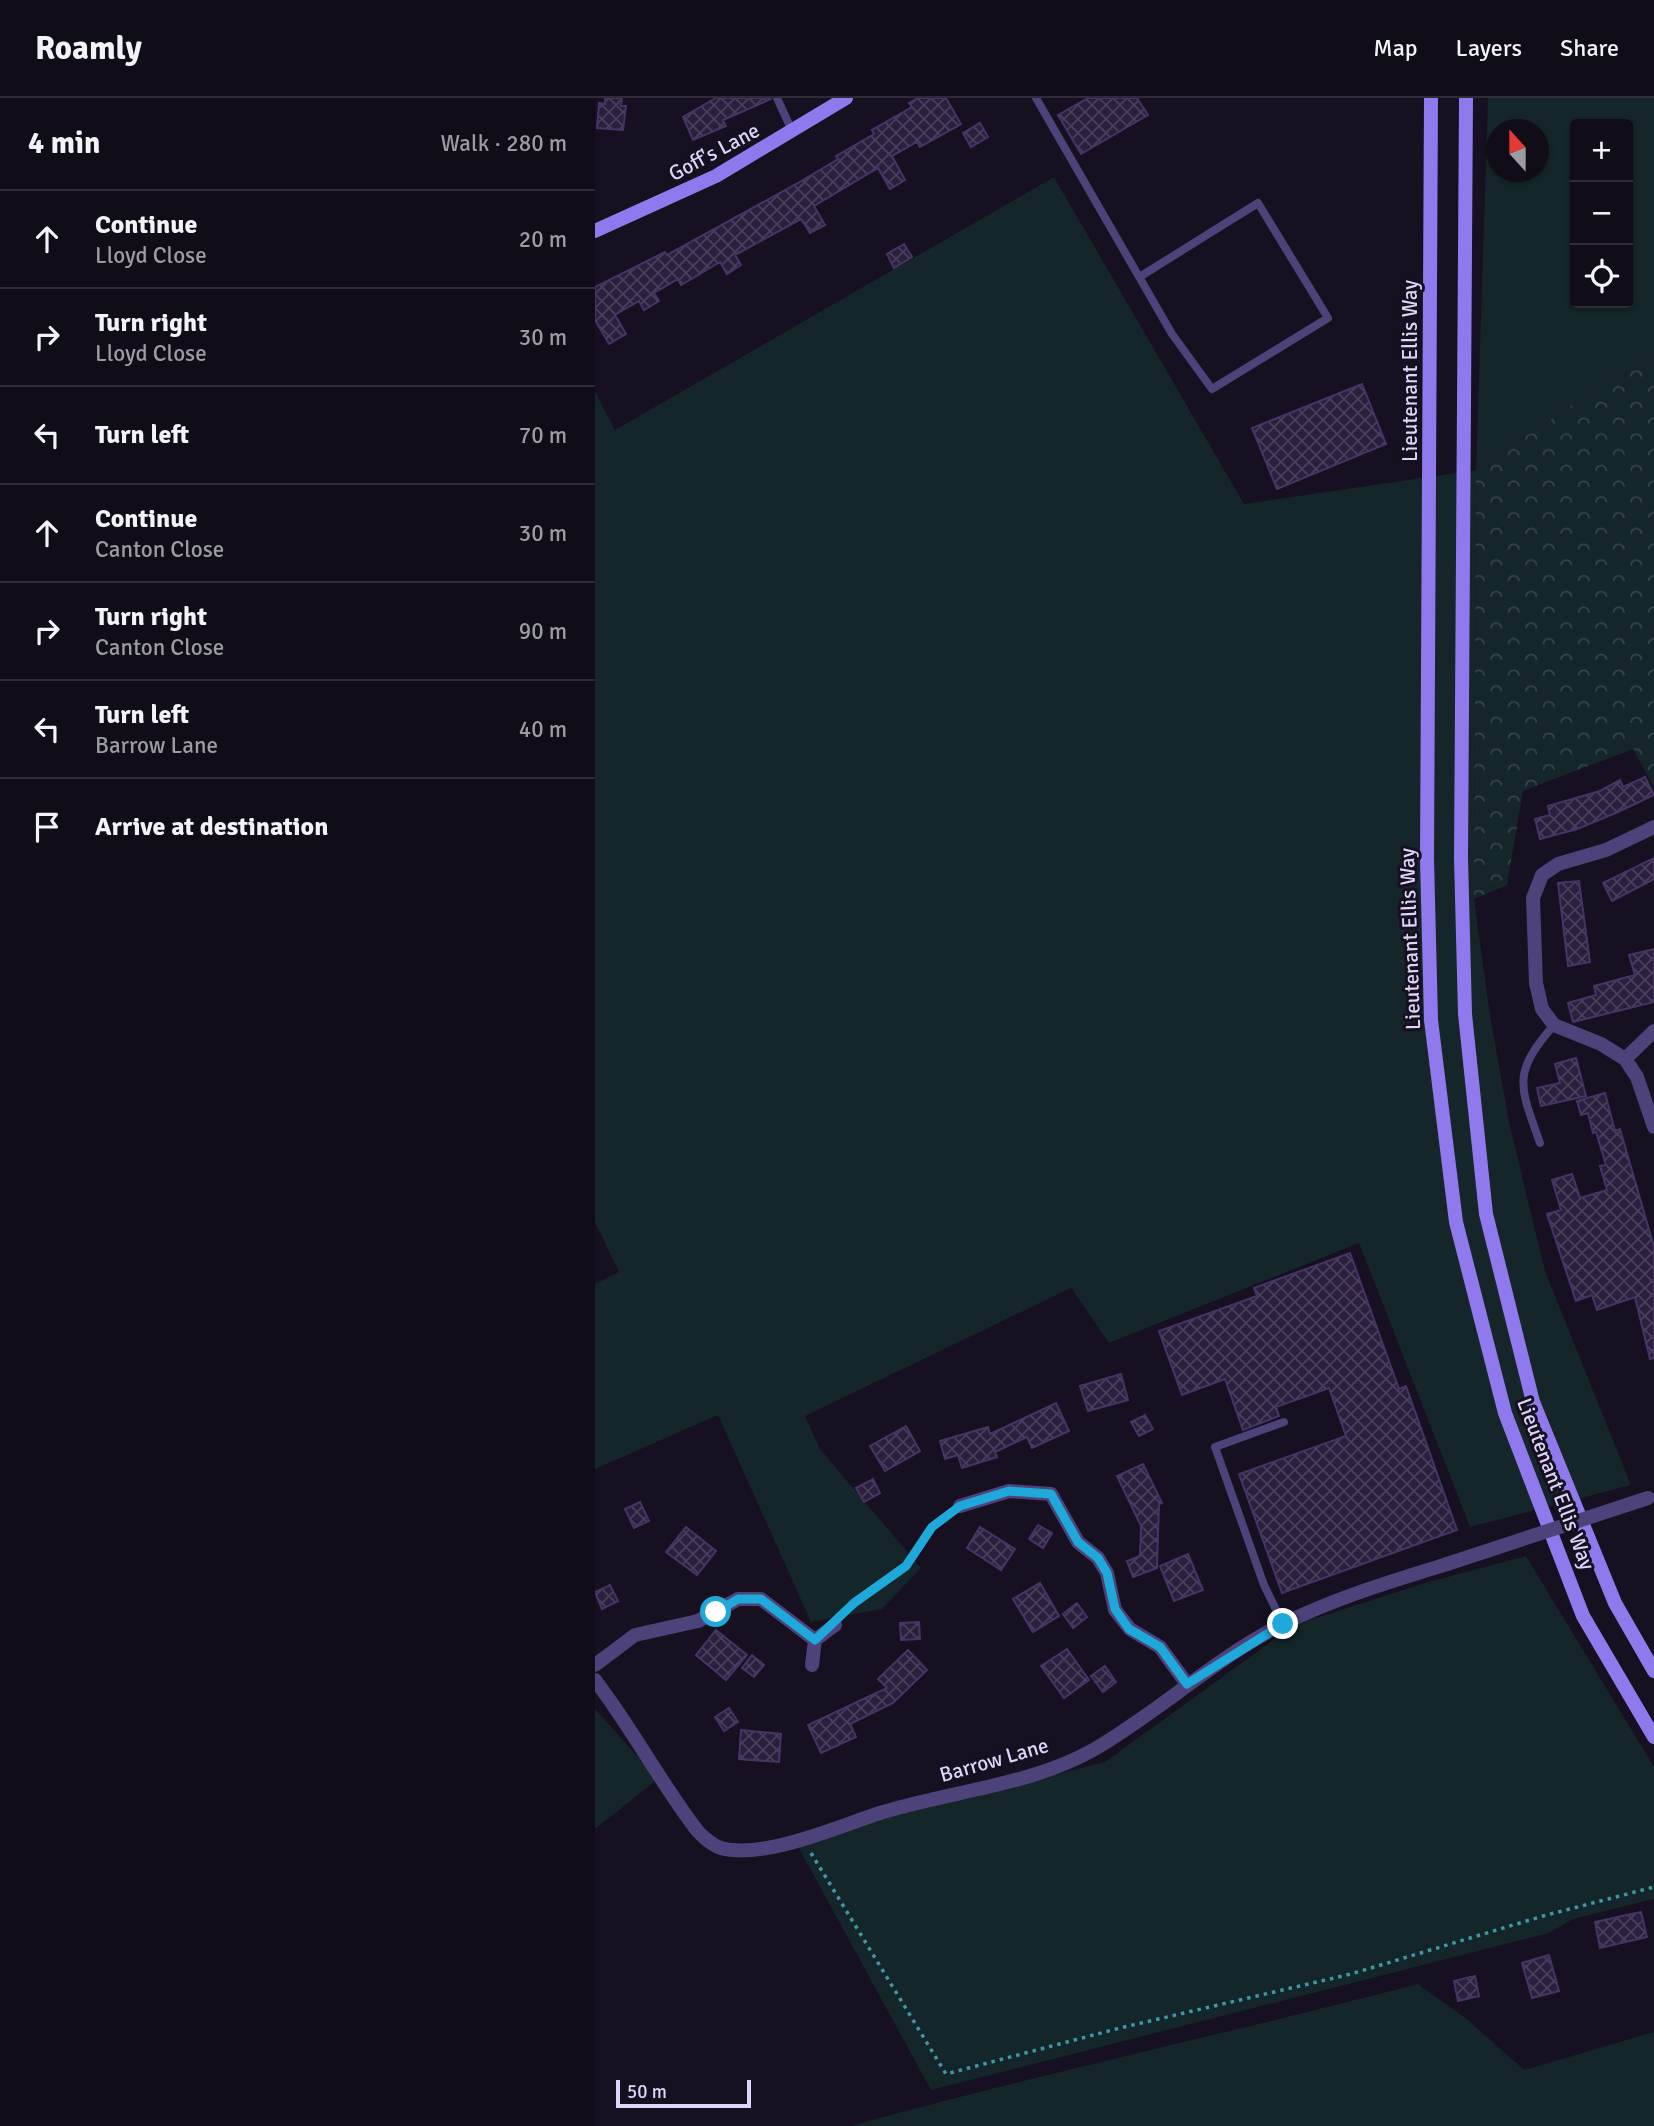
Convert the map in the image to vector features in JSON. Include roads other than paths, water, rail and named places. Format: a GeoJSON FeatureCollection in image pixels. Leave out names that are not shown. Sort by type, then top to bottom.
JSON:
{"type":"FeatureCollection","features":[{"type":"Feature","properties":{"kind":"main road","name":"Goff's Lane"},"geometry":{"type":"LineString","coordinates":[[595,231],[716,176],[793,133],[846,98]]}},
{"type":"Feature","properties":{"kind":"main road","name":"Lieutenant Ellis Way"},"geometry":{"type":"LineString","coordinates":[[1431,98],[1427,859],[1431,1020],[1456,1222],[1510,1426],[1583,1616],[1654,1737]]}},
{"type":"Feature","properties":{"kind":"main road","name":"Lieutenant Ellis Way"},"geometry":{"type":"LineString","coordinates":[[1466,98],[1461,858],[1465,1014],[1486,1214],[1533,1402],[1615,1603],[1654,1671]]}},
{"type":"Feature","properties":{"kind":"street"},"geometry":{"type":"LineString","coordinates":[[1654,827],[1606,850],[1557,863],[1542,875],[1533,898],[1536,983],[1542,1009],[1554,1025],[1601,1044],[1625,1059],[1637,1077],[1654,1127]]}},
{"type":"Feature","properties":{"kind":"street"},"geometry":{"type":"LineString","coordinates":[[1625,1059],[1654,1031]]}},
{"type":"Feature","properties":{"kind":"street"},"geometry":{"type":"LineString","coordinates":[[960,1506],[1009,1491],[1051,1494],[1078,1542],[1098,1558],[1107,1573],[1115,1609],[1129,1629],[1160,1647],[1187,1684]]}},
{"type":"Feature","properties":{"kind":"street","name":"Barrow Lane"},"geometry":{"type":"LineString","coordinates":[[595,1680],[621,1714],[698,1832],[720,1848],[747,1851],[803,1839],[882,1812],[1049,1769],[1092,1750],[1187,1684],[1283,1624],[1365,1590],[1651,1497]]}},
{"type":"Feature","properties":{"kind":"street"},"geometry":{"type":"LineString","coordinates":[[595,1665],[635,1635],[698,1621],[738,1599],[761,1599],[815,1640]]}},
{"type":"Feature","properties":{"kind":"street"},"geometry":{"type":"LineString","coordinates":[[812,1665],[815,1640],[835,1625]]}},
{"type":"Feature","properties":{"kind":"lane"},"geometry":{"type":"LineString","coordinates":[[777,98],[793,133]]}},
{"type":"Feature","properties":{"kind":"lane"},"geometry":{"type":"LineString","coordinates":[[1036,98],[1172,334],[1212,389],[1328,318],[1258,203],[1141,276]]}},
{"type":"Feature","properties":{"kind":"lane"},"geometry":{"type":"LineString","coordinates":[[1540,1143],[1525,1100],[1521,1077],[1534,1049],[1554,1025]]}},
{"type":"Feature","properties":{"kind":"lane"},"geometry":{"type":"LineString","coordinates":[[1283,1624],[1264,1586],[1215,1447],[1284,1422]]}}]}
